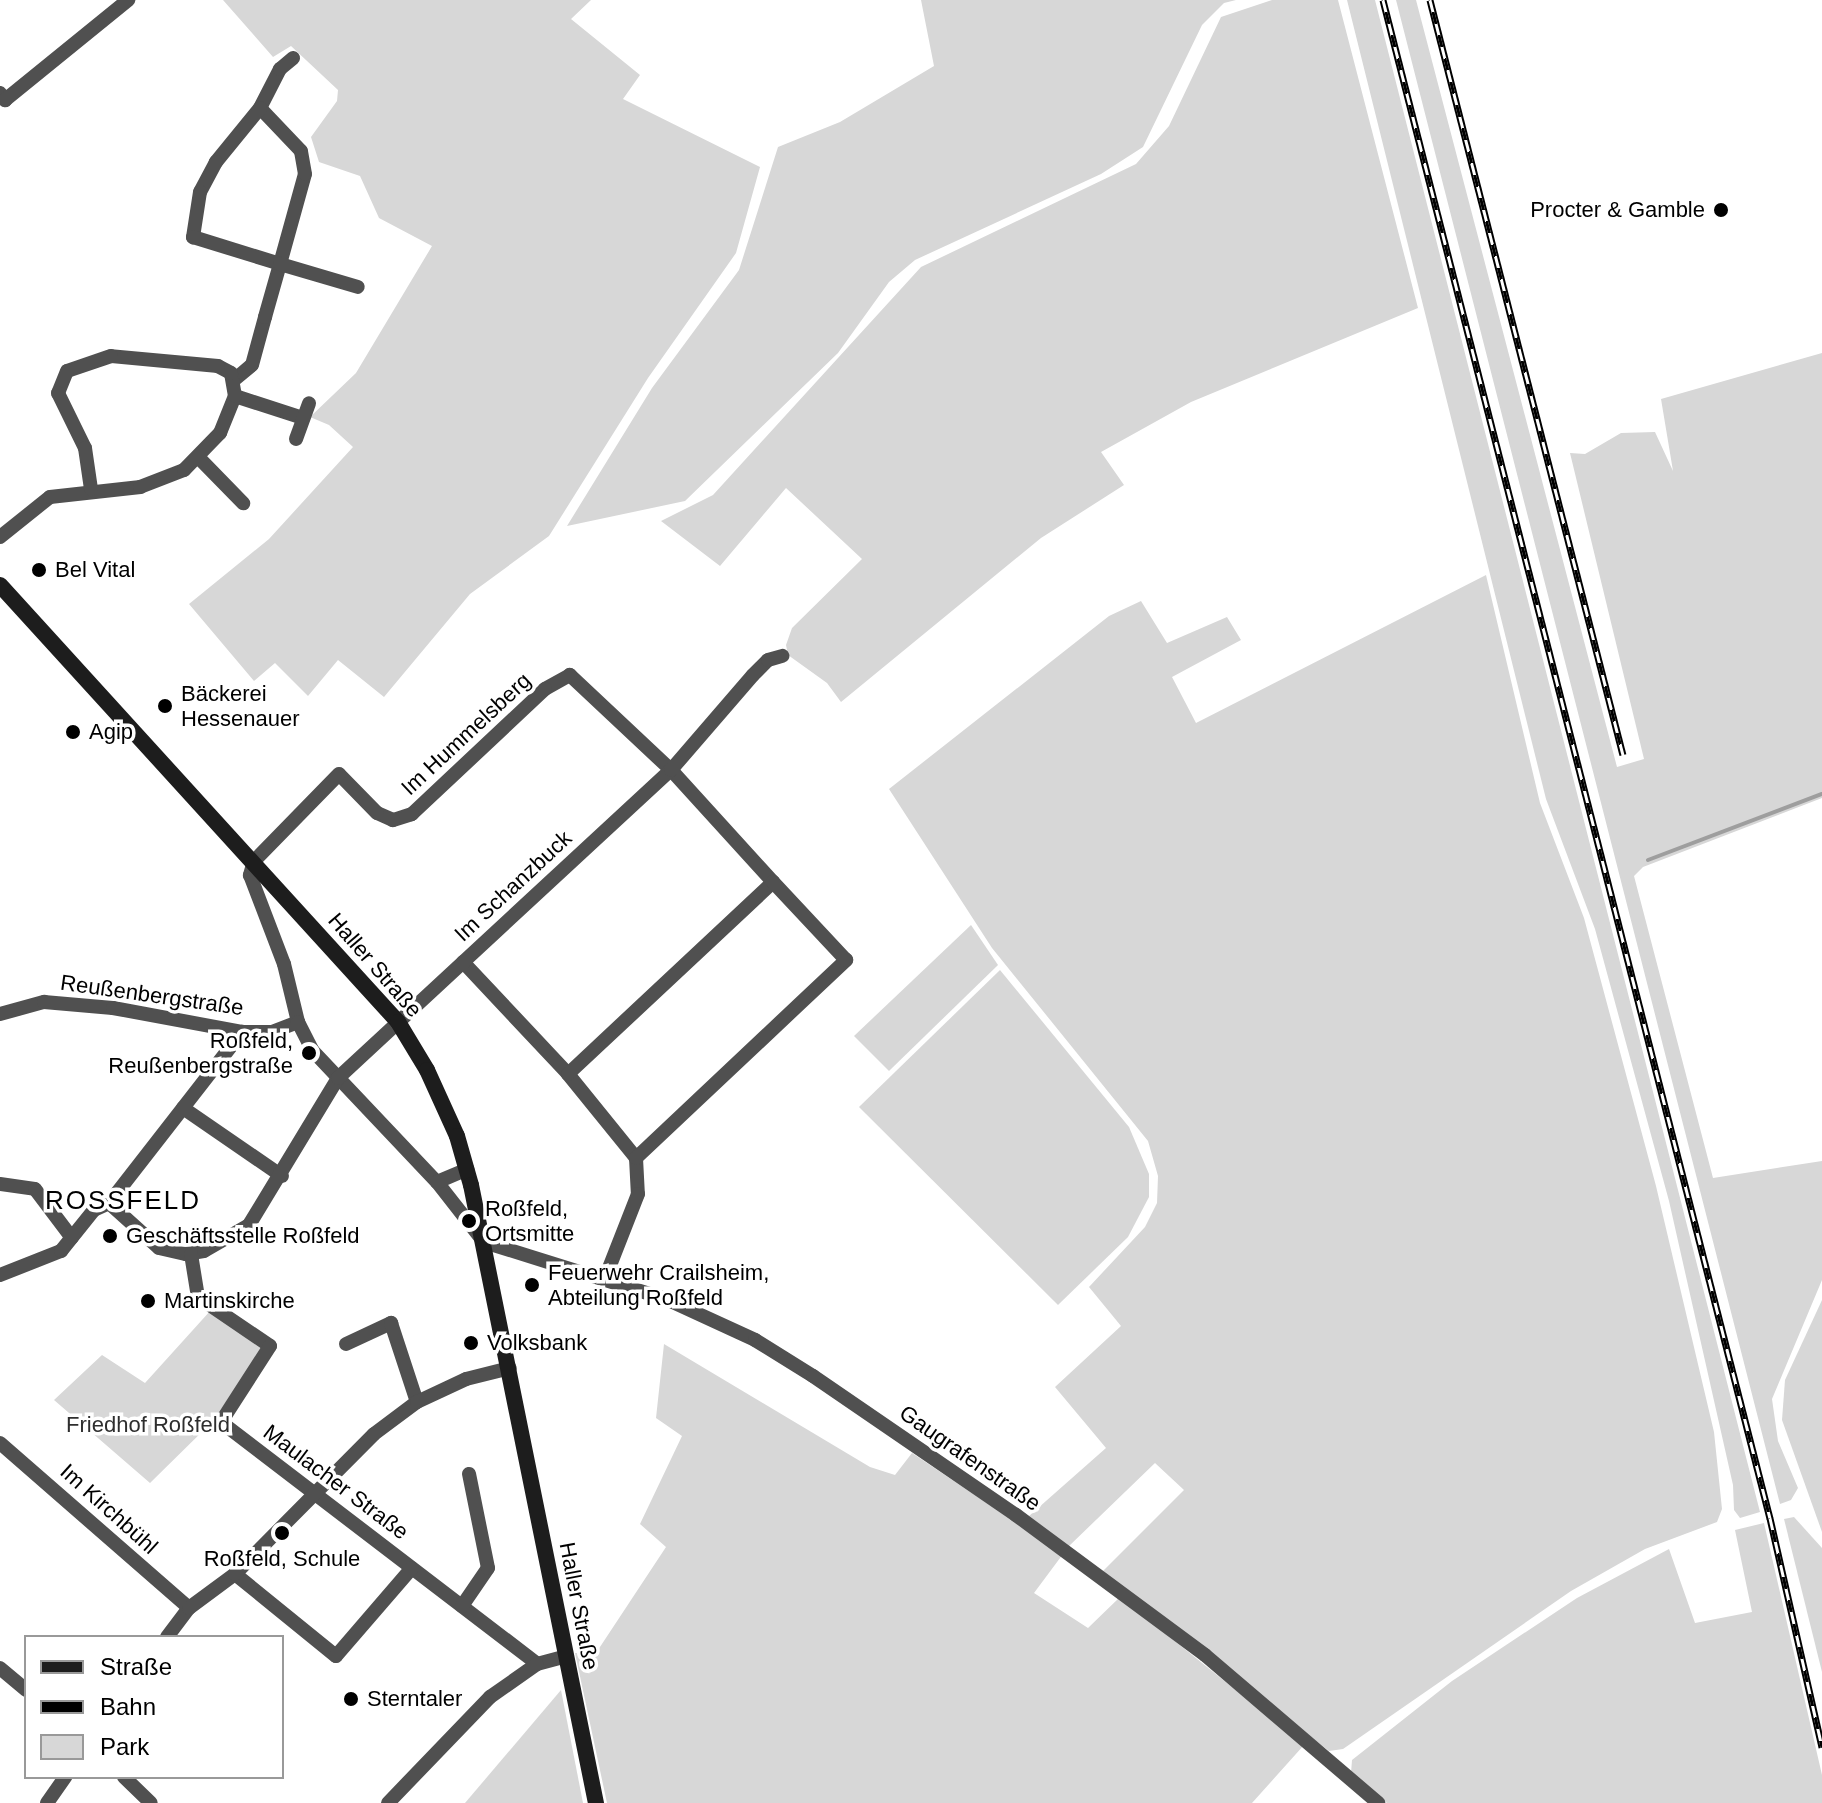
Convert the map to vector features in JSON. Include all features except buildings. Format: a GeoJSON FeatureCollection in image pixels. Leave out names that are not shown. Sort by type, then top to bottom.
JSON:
{"type":"FeatureCollection","features":[{"type":"Feature","properties":{"kind":"main road","name":"Haller Straße"},"geometry":{"type":"LineString","coordinates":[[0,585],[398,1022],[427,1070],[467,1169],[484,1242],[596,1803]]}},
{"type":"Feature","properties":{"kind":"street"},"geometry":{"type":"LineString","coordinates":[[0,93],[5,100],[128,0]]}},
{"type":"Feature","properties":{"kind":"street"},"geometry":{"type":"LineString","coordinates":[[293,58],[280,69],[260,108],[216,162],[200,192],[193,237],[358,287]]}},
{"type":"Feature","properties":{"kind":"street"},"geometry":{"type":"LineString","coordinates":[[0,537],[50,497],[91,489],[156,483],[200,459],[220,433],[234,388],[252,365],[305,174],[301,151],[260,108]]}},
{"type":"Feature","properties":{"kind":"street"},"geometry":{"type":"LineString","coordinates":[[91,489],[85,448],[58,393],[67,371],[111,356],[218,366],[234,388],[306,410],[296,439]]}},
{"type":"Feature","properties":{"kind":"street"},"geometry":{"type":"LineString","coordinates":[[200,459],[243,503]]}},
{"type":"Feature","properties":{"kind":"street","name":"Im Schanzbuck"},"geometry":{"type":"LineString","coordinates":[[636,1158],[568,1074],[463,962],[671,770],[768,660],[782,656]]}},
{"type":"Feature","properties":{"kind":"street","name":"Im Hummelsberg"},"geometry":{"type":"LineString","coordinates":[[254,861],[339,774],[377,813],[393,820],[412,814],[545,689],[570,675],[671,770]]}},
{"type":"Feature","properties":{"kind":"street"},"geometry":{"type":"LineString","coordinates":[[605,1278],[638,1194],[636,1158],[846,960],[671,770]]}},
{"type":"Feature","properties":{"kind":"street"},"geometry":{"type":"LineString","coordinates":[[254,861],[250,875],[284,964],[298,1022],[312,1050],[437,1182],[484,1242]]}},
{"type":"Feature","properties":{"kind":"street"},"geometry":{"type":"LineString","coordinates":[[568,1074],[773,882]]}},
{"type":"Feature","properties":{"kind":"street"},"geometry":{"type":"LineString","coordinates":[[109,1203],[159,1248],[191,1254],[224,1242],[249,1225],[282,1176],[295,1143],[338,1078],[463,962]]}},
{"type":"Feature","properties":{"kind":"street","name":"Reußenbergstraße"},"geometry":{"type":"LineString","coordinates":[[0,1014],[44,1002],[113,1008],[242,1032],[272,1032],[298,1022]]}},
{"type":"Feature","properties":{"kind":"street"},"geometry":{"type":"LineString","coordinates":[[0,1275],[61,1251],[94,1210],[109,1203],[242,1032]]}},
{"type":"Feature","properties":{"kind":"street"},"geometry":{"type":"LineString","coordinates":[[183,1108],[282,1176]]}},
{"type":"Feature","properties":{"kind":"street"},"geometry":{"type":"LineString","coordinates":[[437,1182],[467,1169]]}},
{"type":"Feature","properties":{"kind":"street"},"geometry":{"type":"LineString","coordinates":[[0,1184],[35,1189],[72,1238]]}},
{"type":"Feature","properties":{"kind":"street","name":"Gaugrafenstraße"},"geometry":{"type":"LineString","coordinates":[[484,1242],[605,1278],[755,1340],[813,1376],[1016,1515],[1205,1655],[1378,1803]]}},
{"type":"Feature","properties":{"kind":"street","name":"Maulacher Straße"},"geometry":{"type":"LineString","coordinates":[[191,1254],[198,1297],[270,1346],[221,1422],[537,1664]]}},
{"type":"Feature","properties":{"kind":"street"},"geometry":{"type":"LineString","coordinates":[[346,1344],[391,1323],[417,1402]]}},
{"type":"Feature","properties":{"kind":"street"},"geometry":{"type":"LineString","coordinates":[[169,1635],[189,1608],[235,1574],[336,1467],[417,1402],[466,1379],[510,1368]]}},
{"type":"Feature","properties":{"kind":"street","name":"Im Kirchbühl"},"geometry":{"type":"LineString","coordinates":[[0,1443],[189,1608]]}},
{"type":"Feature","properties":{"kind":"street"},"geometry":{"type":"LineString","coordinates":[[462,1606],[488,1568],[469,1474]]}},
{"type":"Feature","properties":{"kind":"street"},"geometry":{"type":"LineString","coordinates":[[235,1574],[336,1656],[412,1568]]}},
{"type":"Feature","properties":{"kind":"street"},"geometry":{"type":"LineString","coordinates":[[388,1803],[490,1697],[537,1664],[566,1656]]}},
{"type":"Feature","properties":{"kind":"street"},"geometry":{"type":"LineString","coordinates":[[0,1668],[24,1688]]}},
{"type":"Feature","properties":{"kind":"street"},"geometry":{"type":"LineString","coordinates":[[47,1803],[64,1779]]}},
{"type":"Feature","properties":{"kind":"street"},"geometry":{"type":"LineString","coordinates":[[126,1779],[151,1803]]}},
{"type":"Feature","properties":{"kind":"green space"},"geometry":{"type":"Polygon","coordinates":[[[223,0],[591,0],[571,19],[640,75],[623,99],[760,167],[736,253],[648,378],[549,536],[470,594],[384,697],[338,660],[308,696],[275,663],[254,681],[189,604],[269,539],[353,447],[329,425],[310,417],[356,373],[432,246],[379,218],[360,176],[319,162],[311,137],[337,101],[338,90],[291,46],[273,57],[223,0]]]}},
{"type":"Feature","properties":{"kind":"green space"},"geometry":{"type":"Polygon","coordinates":[[[921,0],[1236,0],[1224,3],[1202,25],[1143,147],[1101,174],[915,260],[889,282],[838,353],[685,501],[567,526],[652,388],[739,270],[778,147],[840,122],[934,66],[921,0]]]}},
{"type":"Feature","properties":{"kind":"green space"},"geometry":{"type":"Polygon","coordinates":[[[1272,0],[1338,0],[1418,308],[1191,402],[1101,452],[1124,485],[1041,538],[841,702],[827,683],[788,655],[786,645],[792,628],[862,559],[786,488],[720,566],[661,521],[713,495],[921,267],[1136,164],[1169,126],[1221,17],[1272,0]]]}},
{"type":"Feature","properties":{"kind":"green space"},"geometry":{"type":"Polygon","coordinates":[[[1347,0],[1375,0],[1760,1512],[1740,1518],[1734,1510],[1733,1485],[1669,1201],[1595,929],[1546,799],[1347,0]]]}},
{"type":"Feature","properties":{"kind":"green space"},"geometry":{"type":"Polygon","coordinates":[[[1396,0],[1416,0],[1617,767],[1644,759],[1570,453],[1585,454],[1621,433],[1655,432],[1673,471],[1661,399],[1822,353],[1822,798],[1643,867],[1634,876],[1713,1178],[1822,1161],[1822,1280],[1772,1399],[1778,1441],[1798,1488],[1791,1500],[1780,1504],[1396,0]]]}},
{"type":"Feature","properties":{"kind":"green space"},"geometry":{"type":"Polygon","coordinates":[[[1486,575],[1540,803],[1584,918],[1656,1186],[1714,1432],[1722,1509],[1717,1522],[1645,1549],[1571,1591],[1343,1749],[1329,1751],[1101,1573],[1184,1490],[1155,1463],[1068,1547],[1029,1516],[1106,1448],[1055,1387],[1121,1326],[1089,1287],[1145,1227],[1157,1203],[1158,1176],[1148,1141],[992,948],[889,789],[1109,616],[1141,601],[1167,643],[1227,617],[1241,640],[1172,677],[1196,723],[1486,575]]]}},
{"type":"Feature","properties":{"kind":"green space"},"geometry":{"type":"Polygon","coordinates":[[[971,925],[998,965],[889,1071],[854,1036],[971,925]]]}},
{"type":"Feature","properties":{"kind":"green space"},"geometry":{"type":"Polygon","coordinates":[[[1000,970],[1129,1127],[1149,1174],[1149,1197],[1128,1237],[1058,1305],[859,1107],[1000,970]]]}},
{"type":"Feature","properties":{"kind":"green space"},"geometry":{"type":"Polygon","coordinates":[[[1822,1300],[1822,1532],[1782,1420],[1785,1380],[1822,1300]]]}},
{"type":"Feature","properties":{"kind":"green space","name":"Friedhof Roßfeld"},"geometry":{"type":"Polygon","coordinates":[[[211,1310],[264,1347],[212,1422],[150,1483],[54,1400],[102,1355],[145,1383],[211,1310]]]}},
{"type":"Feature","properties":{"kind":"green space"},"geometry":{"type":"Polygon","coordinates":[[[664,1344],[870,1467],[895,1475],[912,1453],[1063,1554],[1034,1593],[1088,1628],[1120,1597],[1304,1745],[1252,1803],[607,1803],[575,1653],[596,1653],[666,1547],[640,1524],[682,1436],[656,1418],[664,1344]]]}},
{"type":"Feature","properties":{"kind":"green space"},"geometry":{"type":"Polygon","coordinates":[[[1794,1517],[1822,1548],[1822,1672],[1784,1519],[1794,1517]]]}},
{"type":"Feature","properties":{"kind":"green space"},"geometry":{"type":"Polygon","coordinates":[[[1764,1523],[1822,1775],[1822,1803],[1387,1803],[1351,1773],[1352,1760],[1452,1681],[1577,1598],[1669,1549],[1695,1623],[1752,1612],[1735,1530],[1764,1523]]]}},
{"type":"Feature","properties":{"kind":"green space"},"geometry":{"type":"Polygon","coordinates":[[[561,1690],[583,1803],[465,1803],[561,1690]]]}},
{"type":"Feature","properties":{"kind":"waterway"},"geometry":{"type":"LineString","coordinates":[[1648,860],[1822,794]]}},
{"type":"Feature","properties":{"kind":"railway"},"geometry":{"type":"LineString","coordinates":[[1383,0],[1770,1518],[1822,1747]]}},
{"type":"Feature","properties":{"kind":"railway"},"geometry":{"type":"LineString","coordinates":[[1430,0],[1623,755]]}},
{"type":"Feature","properties":{"kind":"place","name":"Procter & Gamble"},"geometry":{"type":"Point","coordinates":[1721,210]}},
{"type":"Feature","properties":{"kind":"place","name":"Bel Vital"},"geometry":{"type":"Point","coordinates":[39,570]}},
{"type":"Feature","properties":{"kind":"place","name":"Bäckerei Hessenauer"},"geometry":{"type":"Point","coordinates":[165,706]}},
{"type":"Feature","properties":{"kind":"place","name":"Agip"},"geometry":{"type":"Point","coordinates":[73,732]}},
{"type":"Feature","properties":{"kind":"place","name":"Roßfeld, Reußenbergstraße"},"geometry":{"type":"Point","coordinates":[309,1053]}},
{"type":"Feature","properties":{"kind":"place","name":"Roßfeld, Ortsmitte"},"geometry":{"type":"Point","coordinates":[469,1221]}},
{"type":"Feature","properties":{"kind":"place","name":"Geschäftsstelle Roßfeld"},"geometry":{"type":"Point","coordinates":[110,1236]}},
{"type":"Feature","properties":{"kind":"place","name":"Feuerwehr Crailsheim, Abteilung Roßfeld"},"geometry":{"type":"Point","coordinates":[532,1285]}},
{"type":"Feature","properties":{"kind":"place","name":"Martinskirche"},"geometry":{"type":"Point","coordinates":[148,1301]}},
{"type":"Feature","properties":{"kind":"place","name":"Volksbank"},"geometry":{"type":"Point","coordinates":[471,1343]}},
{"type":"Feature","properties":{"kind":"place","name":"Roßfeld, Schule"},"geometry":{"type":"Point","coordinates":[282,1533]}},
{"type":"Feature","properties":{"kind":"place","name":"Sterntaler"},"geometry":{"type":"Point","coordinates":[351,1699]}},
{"type":"Feature","properties":{"kind":"district","name":"ROSSFELD"},"geometry":{"type":"Point","coordinates":[123,1201]}}]}
